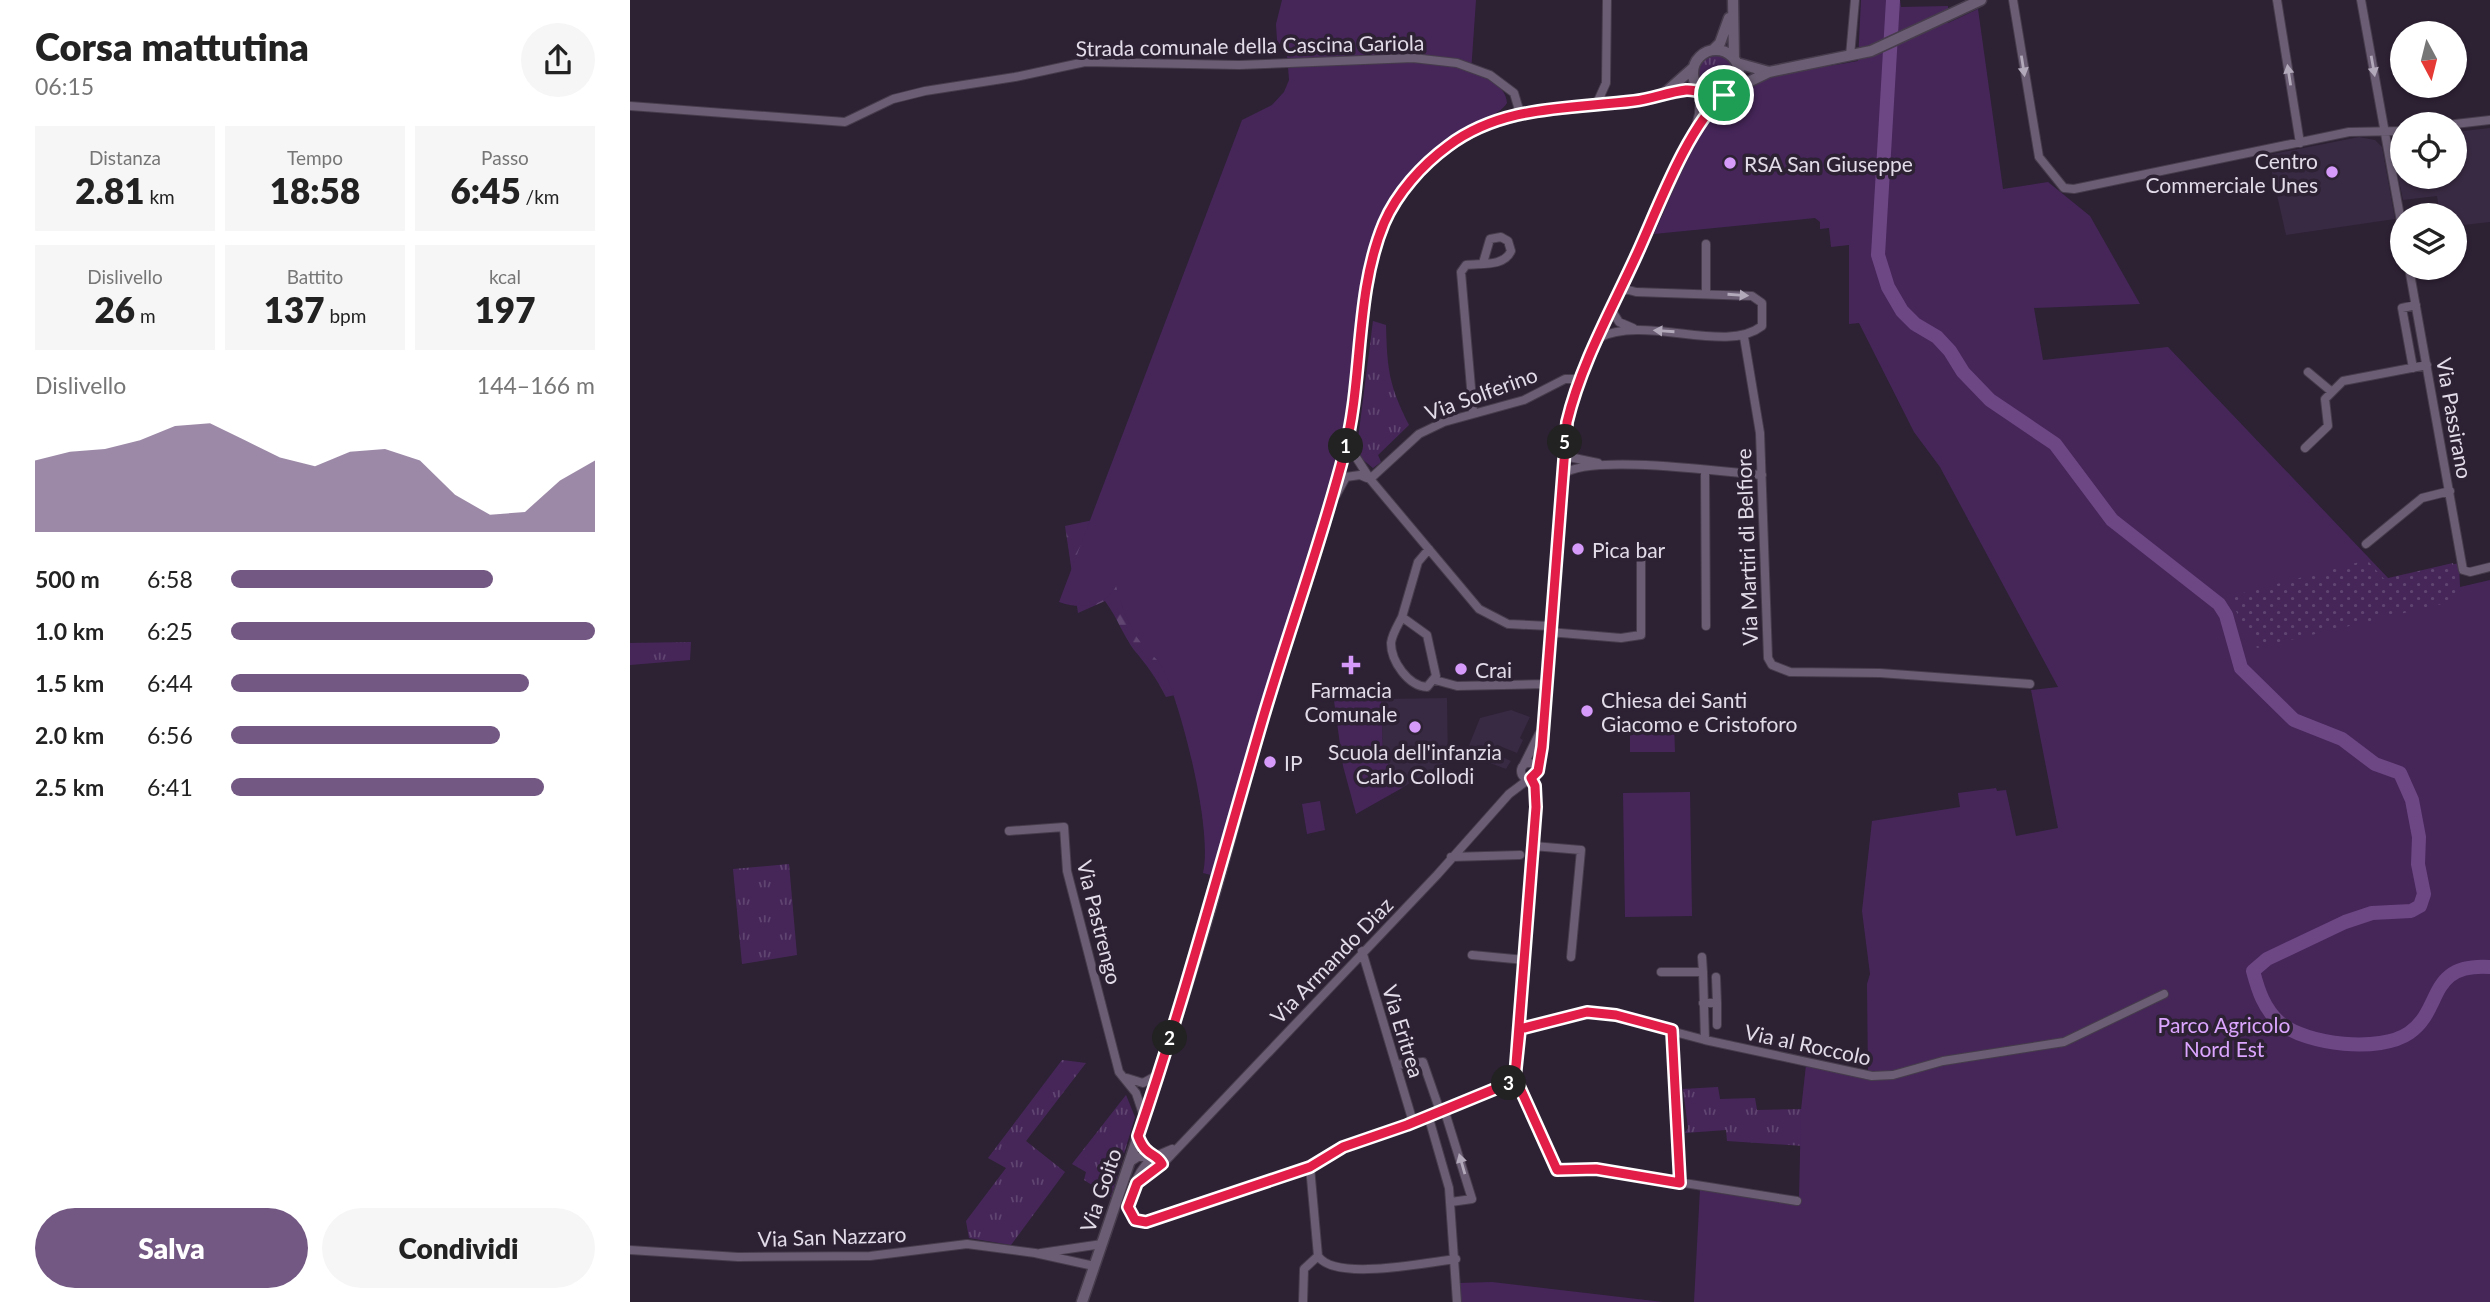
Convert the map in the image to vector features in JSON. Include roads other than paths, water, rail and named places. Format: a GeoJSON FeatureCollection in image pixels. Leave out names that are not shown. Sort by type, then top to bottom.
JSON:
{"type":"FeatureCollection","features":[{"type":"Feature","properties":{"kind":"street"},"geometry":{"type":"LineString","coordinates":[[1597,103],[1606,83],[1608,0]]}},
{"type":"Feature","properties":{"kind":"street"},"geometry":{"type":"LineString","coordinates":[[1850,56],[1855,0]]}},
{"type":"Feature","properties":{"kind":"street"},"geometry":{"type":"LineString","coordinates":[[1732,1],[1722,39],[1713,50],[1700,57],[1693,68],[1694,81],[1700,90],[1712,96],[1729,92],[1769,72],[1850,56],[1883,46],[1980,0]]}},
{"type":"Feature","properties":{"kind":"street"},"geometry":{"type":"LineString","coordinates":[[2013,0],[2039,157],[2064,188],[2349,132],[2390,132]]}},
{"type":"Feature","properties":{"kind":"street"},"geometry":{"type":"LineString","coordinates":[[2277,0],[2300,143]]}},
{"type":"Feature","properties":{"kind":"street"},"geometry":{"type":"LineString","coordinates":[[2361,0],[2397,203]]}},
{"type":"Feature","properties":{"kind":"street"},"geometry":{"type":"LineString","coordinates":[[1729,92],[1739,77],[1735,61],[1732,1]]}},
{"type":"Feature","properties":{"kind":"street"},"geometry":{"type":"LineString","coordinates":[[1713,50],[1726,52],[1735,61],[1769,72]]}},
{"type":"Feature","properties":{"kind":"street","name":"Strada comunale della Cascina Gariola"},"geometry":{"type":"LineString","coordinates":[[630,106],[819,123],[845,122],[893,99],[1085,62],[1239,65],[1413,58],[1457,63],[1490,75],[1514,93],[1520,113]]}},
{"type":"Feature","properties":{"kind":"street","name":"Via Goito"},"geometry":{"type":"LineString","coordinates":[[1661,94],[1693,68]]}},
{"type":"Feature","properties":{"kind":"street"},"geometry":{"type":"LineString","coordinates":[[1606,83],[1611,95],[1619,102]]}},
{"type":"Feature","properties":{"kind":"street","name":"Via Goito"},"geometry":{"type":"LineString","coordinates":[[1082,1302],[1159,1074],[1206,923],[1264,716],[1330,505],[1355,402],[1367,292],[1384,223],[1398,197],[1445,148],[1484,123],[1520,113],[1700,90]]}},
{"type":"Feature","properties":{"kind":"street","name":"Via Armando Diaz"},"geometry":{"type":"LineString","coordinates":[[1137,1183],[1162,1164],[1509,794],[1532,777],[1542,747],[1541,728],[1567,422],[1579,379],[1694,134],[1699,114],[1700,90]]}},
{"type":"Feature","properties":{"kind":"street","name":"Via Armando Diaz"},"geometry":{"type":"LineString","coordinates":[[1694,134],[1729,92]]}},
{"type":"Feature","properties":{"kind":"street"},"geometry":{"type":"LineString","coordinates":[[2467,123],[2490,120]]}},
{"type":"Feature","properties":{"kind":"street"},"geometry":{"type":"LineString","coordinates":[[1706,244],[1706,293]]}},
{"type":"Feature","properties":{"kind":"street"},"geometry":{"type":"LineString","coordinates":[[1473,411],[1461,272],[1466,265],[1483,263]]}},
{"type":"Feature","properties":{"kind":"street","name":"Via Passirano"},"geometry":{"type":"LineString","coordinates":[[2411,280],[2466,573],[2490,567]]}},
{"type":"Feature","properties":{"kind":"street"},"geometry":{"type":"LineString","coordinates":[[1598,338],[1609,332],[1636,329],[1744,337],[1762,326],[1762,303],[1752,296],[1636,292],[1621,288]]}},
{"type":"Feature","properties":{"kind":"street"},"geometry":{"type":"LineString","coordinates":[[2413,368],[2402,309],[2416,305]]}},
{"type":"Feature","properties":{"kind":"street"},"geometry":{"type":"LineString","coordinates":[[1611,309],[1619,323],[1636,329]]}},
{"type":"Feature","properties":{"kind":"street","name":"Via Martiri di Belfiore"},"geometry":{"type":"LineString","coordinates":[[1744,337],[1760,433],[1763,578],[1768,658],[1772,665],[1790,672],[1880,673],[2030,684]]}},
{"type":"Feature","properties":{"kind":"street"},"geometry":{"type":"LineString","coordinates":[[2305,449],[2328,426],[2325,399],[2343,382],[2427,365]]}},
{"type":"Feature","properties":{"kind":"street"},"geometry":{"type":"LineString","coordinates":[[2308,372],[2332,392]]}},
{"type":"Feature","properties":{"kind":"street","name":"Via Solferino"},"geometry":{"type":"LineString","coordinates":[[1370,479],[1419,434],[1473,411],[1524,400],[1565,379],[1579,379]]}},
{"type":"Feature","properties":{"kind":"street"},"geometry":{"type":"LineString","coordinates":[[1347,442],[1370,479],[1464,593],[1487,615],[1508,624],[1621,638],[1641,635],[1641,548]]}},
{"type":"Feature","properties":{"kind":"street"},"geometry":{"type":"LineString","coordinates":[[1564,456],[1601,464],[1762,475]]}},
{"type":"Feature","properties":{"kind":"street"},"geometry":{"type":"LineString","coordinates":[[1562,475],[1570,468],[1601,464]]}},
{"type":"Feature","properties":{"kind":"street"},"geometry":{"type":"LineString","coordinates":[[1705,470],[1706,626]]}},
{"type":"Feature","properties":{"kind":"street"},"geometry":{"type":"LineString","coordinates":[[1330,505],[1346,477],[1360,475],[1370,479]]}},
{"type":"Feature","properties":{"kind":"street"},"geometry":{"type":"LineString","coordinates":[[2366,544],[2422,498],[2450,491]]}},
{"type":"Feature","properties":{"kind":"street"},"geometry":{"type":"LineString","coordinates":[[1402,617],[1427,635],[1435,680],[1430,686],[1421,687],[1398,666],[1391,641],[1402,617],[1418,562],[1429,549]]}},
{"type":"Feature","properties":{"kind":"street"},"geometry":{"type":"LineString","coordinates":[[1435,680],[1457,686],[1545,684]]}},
{"type":"Feature","properties":{"kind":"street","name":"Via Armando Diaz"},"geometry":{"type":"LineString","coordinates":[[1509,794],[1541,728]]}},
{"type":"Feature","properties":{"kind":"street"},"geometry":{"type":"LineString","coordinates":[[1532,777],[1524,777],[1522,768],[1534,765],[1532,777],[1536,790],[1515,1077],[1557,1170],[1596,1169],[1797,1201]]}},
{"type":"Feature","properties":{"kind":"street","name":"Via Pastrengo"},"geometry":{"type":"LineString","coordinates":[[1009,831],[1064,827],[1067,871],[1119,1072],[1142,1104],[1144,1118]]}},
{"type":"Feature","properties":{"kind":"street"},"geometry":{"type":"LineString","coordinates":[[1533,846],[1581,850],[1571,957]]}},
{"type":"Feature","properties":{"kind":"street"},"geometry":{"type":"LineString","coordinates":[[1451,857],[1520,855]]}},
{"type":"Feature","properties":{"kind":"street","name":"Via Eritrea"},"geometry":{"type":"LineString","coordinates":[[1362,951],[1413,1122]]}},
{"type":"Feature","properties":{"kind":"street"},"geometry":{"type":"LineString","coordinates":[[1472,955],[1525,960]]}},
{"type":"Feature","properties":{"kind":"street"},"geometry":{"type":"LineString","coordinates":[[1702,957],[1704,1040]]}},
{"type":"Feature","properties":{"kind":"street"},"geometry":{"type":"LineString","coordinates":[[1661,972],[1703,972]]}},
{"type":"Feature","properties":{"kind":"street"},"geometry":{"type":"LineString","coordinates":[[1716,977],[1717,1026]]}},
{"type":"Feature","properties":{"kind":"street","name":"Via al Roccolo"},"geometry":{"type":"LineString","coordinates":[[1520,1029],[1587,1012],[1616,1015],[1704,1040],[1865,1076],[1893,1074],[1943,1061],[2064,1042],[2164,994]]}},
{"type":"Feature","properties":{"kind":"street"},"geometry":{"type":"LineString","coordinates":[[1703,1003],[1717,1003]]}},
{"type":"Feature","properties":{"kind":"street"},"geometry":{"type":"LineString","coordinates":[[1672,1030],[1680,1183]]}},
{"type":"Feature","properties":{"kind":"street"},"geometry":{"type":"LineString","coordinates":[[1396,1065],[1423,1062],[1472,1199],[1451,1202]]}},
{"type":"Feature","properties":{"kind":"street"},"geometry":{"type":"LineString","coordinates":[[1124,1077],[1143,1083],[1159,1074]]}},
{"type":"Feature","properties":{"kind":"street"},"geometry":{"type":"LineString","coordinates":[[1152,1156],[1137,1183],[1128,1209],[1132,1218],[1143,1222],[1310,1167],[1343,1147],[1507,1084],[1515,1077]]}},
{"type":"Feature","properties":{"kind":"street"},"geometry":{"type":"LineString","coordinates":[[1428,1115],[1451,1202],[1457,1302]]}},
{"type":"Feature","properties":{"kind":"street"},"geometry":{"type":"LineString","coordinates":[[1138,1136],[1152,1156],[1162,1164]]}},
{"type":"Feature","properties":{"kind":"street","name":"Via Armando Diaz"},"geometry":{"type":"LineString","coordinates":[[1129,1163],[1175,1148]]}},
{"type":"Feature","properties":{"kind":"street"},"geometry":{"type":"LineString","coordinates":[[1310,1167],[1318,1256],[1326,1265],[1356,1270],[1456,1259]]}},
{"type":"Feature","properties":{"kind":"street"},"geometry":{"type":"LineString","coordinates":[[1124,1176],[1137,1183]]}},
{"type":"Feature","properties":{"kind":"street","name":"Via San Nazzaro"},"geometry":{"type":"LineString","coordinates":[[630,1250],[738,1257],[870,1256],[967,1244],[1035,1253],[1094,1266]]}},
{"type":"Feature","properties":{"kind":"street","name":"Via San Nazzaro"},"geometry":{"type":"LineString","coordinates":[[1035,1253],[1102,1244]]}},
{"type":"Feature","properties":{"kind":"street"},"geometry":{"type":"LineString","coordinates":[[1074,1262],[1079,1245]]}},
{"type":"Feature","properties":{"kind":"street"},"geometry":{"type":"LineString","coordinates":[[1303,1302],[1304,1269],[1318,1256]]}},
{"type":"Feature","properties":{"kind":"waterway"},"geometry":{"type":"LineString","coordinates":[[1893,0],[1878,255],[1888,287],[1902,311],[1915,324],[1937,337],[1963,372],[1990,400],[2055,444],[2112,520],[2219,604],[2226,615],[2241,668],[2294,720],[2342,739],[2375,764],[2400,773],[2412,800],[2419,837],[2418,864],[2424,894],[2420,906],[2411,911],[2372,913],[2345,922],[2267,959],[2253,971],[2260,992],[2274,1018],[2292,1031],[2307,1037],[2344,1044],[2380,1043],[2409,1033],[2420,1023],[2445,980],[2455,972],[2490,967]]}},
{"type":"Feature","properties":{"kind":"place","name":"RSA San Giuseppe"},"geometry":{"type":"Point","coordinates":[1730,163]}},
{"type":"Feature","properties":{"kind":"place","name":"Centro Commerciale Unes"},"geometry":{"type":"Point","coordinates":[2332,172]}},
{"type":"Feature","properties":{"kind":"place","name":"Pica bar"},"geometry":{"type":"Point","coordinates":[1578,549]}},
{"type":"Feature","properties":{"kind":"place","name":"Farmacia Comunale"},"geometry":{"type":"Point","coordinates":[1351,665]}},
{"type":"Feature","properties":{"kind":"place","name":"Crai"},"geometry":{"type":"Point","coordinates":[1461,669]}},
{"type":"Feature","properties":{"kind":"place","name":"Chiesa dei Santi Giacomo e Cristoforo"},"geometry":{"type":"Point","coordinates":[1587,711]}},
{"type":"Feature","properties":{"kind":"place","name":"Scuola dell'infanzia Carlo Collodi"},"geometry":{"type":"Point","coordinates":[1415,727]}},
{"type":"Feature","properties":{"kind":"place","name":"IP"},"geometry":{"type":"Point","coordinates":[1270,762]}},
{"type":"Feature","properties":{"kind":"park label","name":"Parco Agricolo Nord Est"},"geometry":{"type":"Point","coordinates":[2224,1036]}}]}
